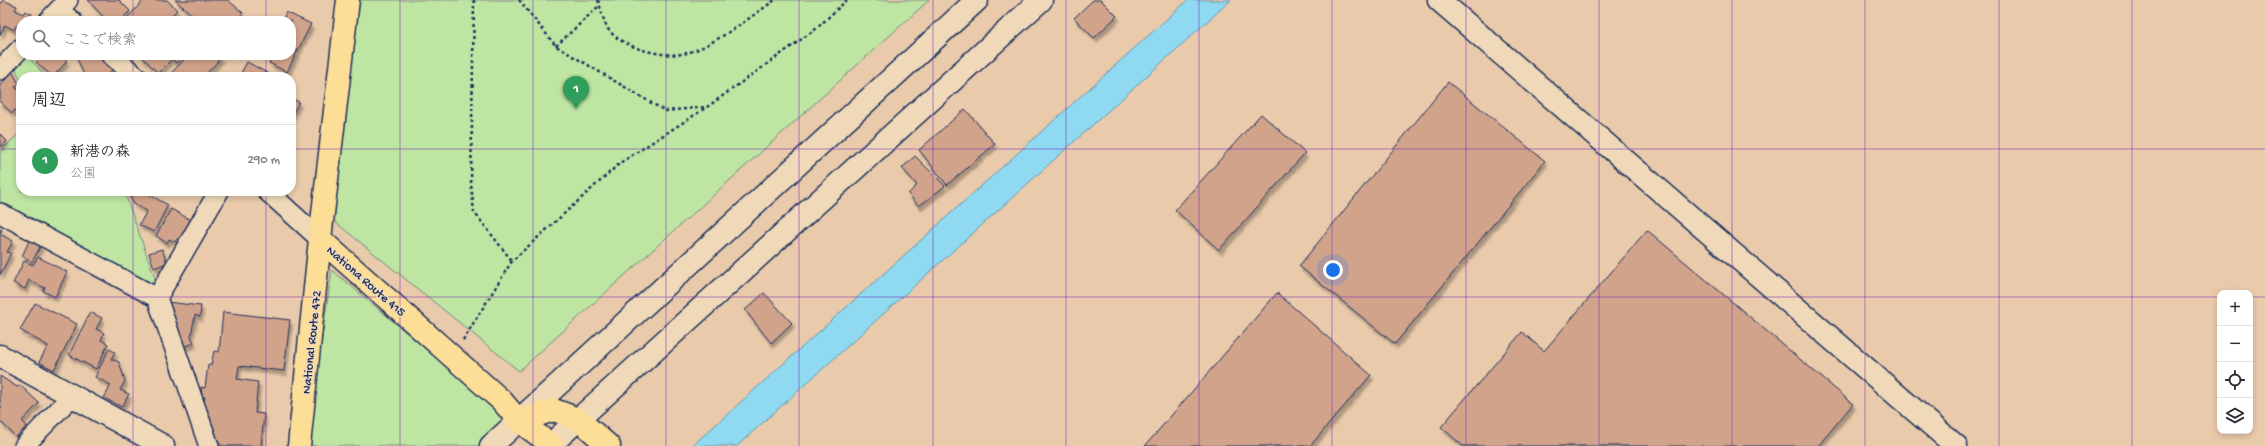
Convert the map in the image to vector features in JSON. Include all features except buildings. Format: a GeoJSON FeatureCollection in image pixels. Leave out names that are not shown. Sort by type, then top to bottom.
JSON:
{"type":"FeatureCollection","features":[{"type":"Feature","properties":{"kind":"highway","name":"Nationa Route 415"},"geometry":{"type":"LineString","coordinates":[[348,0],[320,238],[490,390],[519,421],[551,445]]}},
{"type":"Feature","properties":{"kind":"highway","name":"National Route 472"},"geometry":{"type":"LineString","coordinates":[[299,446],[320,238]]}},
{"type":"Feature","properties":{"kind":"highway"},"geometry":{"type":"LineString","coordinates":[[519,421],[554,410],[578,419],[609,446]]}},
{"type":"Feature","properties":{"kind":"street"},"geometry":{"type":"LineString","coordinates":[[491,446],[977,0]]}},
{"type":"Feature","properties":{"kind":"street"},"geometry":{"type":"LineString","coordinates":[[551,445],[1041,0]]}},
{"type":"Feature","properties":{"kind":"street"},"geometry":{"type":"LineString","coordinates":[[1439,0],[1956,446]]}},
{"type":"Feature","properties":{"kind":"street"},"geometry":{"type":"LineString","coordinates":[[117,60],[131,72]]}},
{"type":"Feature","properties":{"kind":"street"},"geometry":{"type":"LineString","coordinates":[[156,298],[216,196]]}},
{"type":"Feature","properties":{"kind":"street"},"geometry":{"type":"LineString","coordinates":[[273,196],[320,238]]}},
{"type":"Feature","properties":{"kind":"street"},"geometry":{"type":"LineString","coordinates":[[0,213],[156,298],[209,446]]}},
{"type":"Feature","properties":{"kind":"street"},"geometry":{"type":"LineString","coordinates":[[0,356],[163,446]]}},
{"type":"Feature","properties":{"kind":"street"},"geometry":{"type":"LineString","coordinates":[[24,446],[72,396]]}},
{"type":"Feature","properties":{"kind":"path"},"geometry":{"type":"LineString","coordinates":[[474,0],[471,184],[474,212],[512,261]]}},
{"type":"Feature","properties":{"kind":"path"},"geometry":{"type":"LineString","coordinates":[[518,0],[556,46],[665,111],[707,107]]}},
{"type":"Feature","properties":{"kind":"path"},"geometry":{"type":"LineString","coordinates":[[598,0],[609,30],[625,42],[643,51],[668,55],[686,54],[697,50],[743,23],[775,0]]}},
{"type":"Feature","properties":{"kind":"path"},"geometry":{"type":"LineString","coordinates":[[463,340],[512,261],[620,163],[707,107],[817,28],[847,0]]}},
{"type":"Feature","properties":{"kind":"path"},"geometry":{"type":"LineString","coordinates":[[556,46],[600,5]]}},
{"type":"Feature","properties":{"kind":"green space"},"geometry":{"type":"Polygon","coordinates":[[[356,0],[929,0],[519,371],[329,217],[356,0]]]}},
{"type":"Feature","properties":{"kind":"green space"},"geometry":{"type":"Polygon","coordinates":[[[20,60],[31,60],[42,72],[17,72],[14,65],[20,60]]]}},
{"type":"Feature","properties":{"kind":"green space"},"geometry":{"type":"Polygon","coordinates":[[[16,137],[16,196],[126,196],[156,281],[150,286],[0,202],[0,151],[16,137]]]}},
{"type":"Feature","properties":{"kind":"green space"},"geometry":{"type":"Polygon","coordinates":[[[332,270],[510,420],[481,446],[306,446],[332,270]]]}},
{"type":"Feature","properties":{"kind":"water"},"geometry":{"type":"Polygon","coordinates":[[[1188,0],[1231,0],[737,446],[692,446],[1188,0]]]}},
{"type":"Feature","properties":{"kind":"place","name":"新港の森"},"geometry":{"type":"Point","coordinates":[576,109]}}]}
